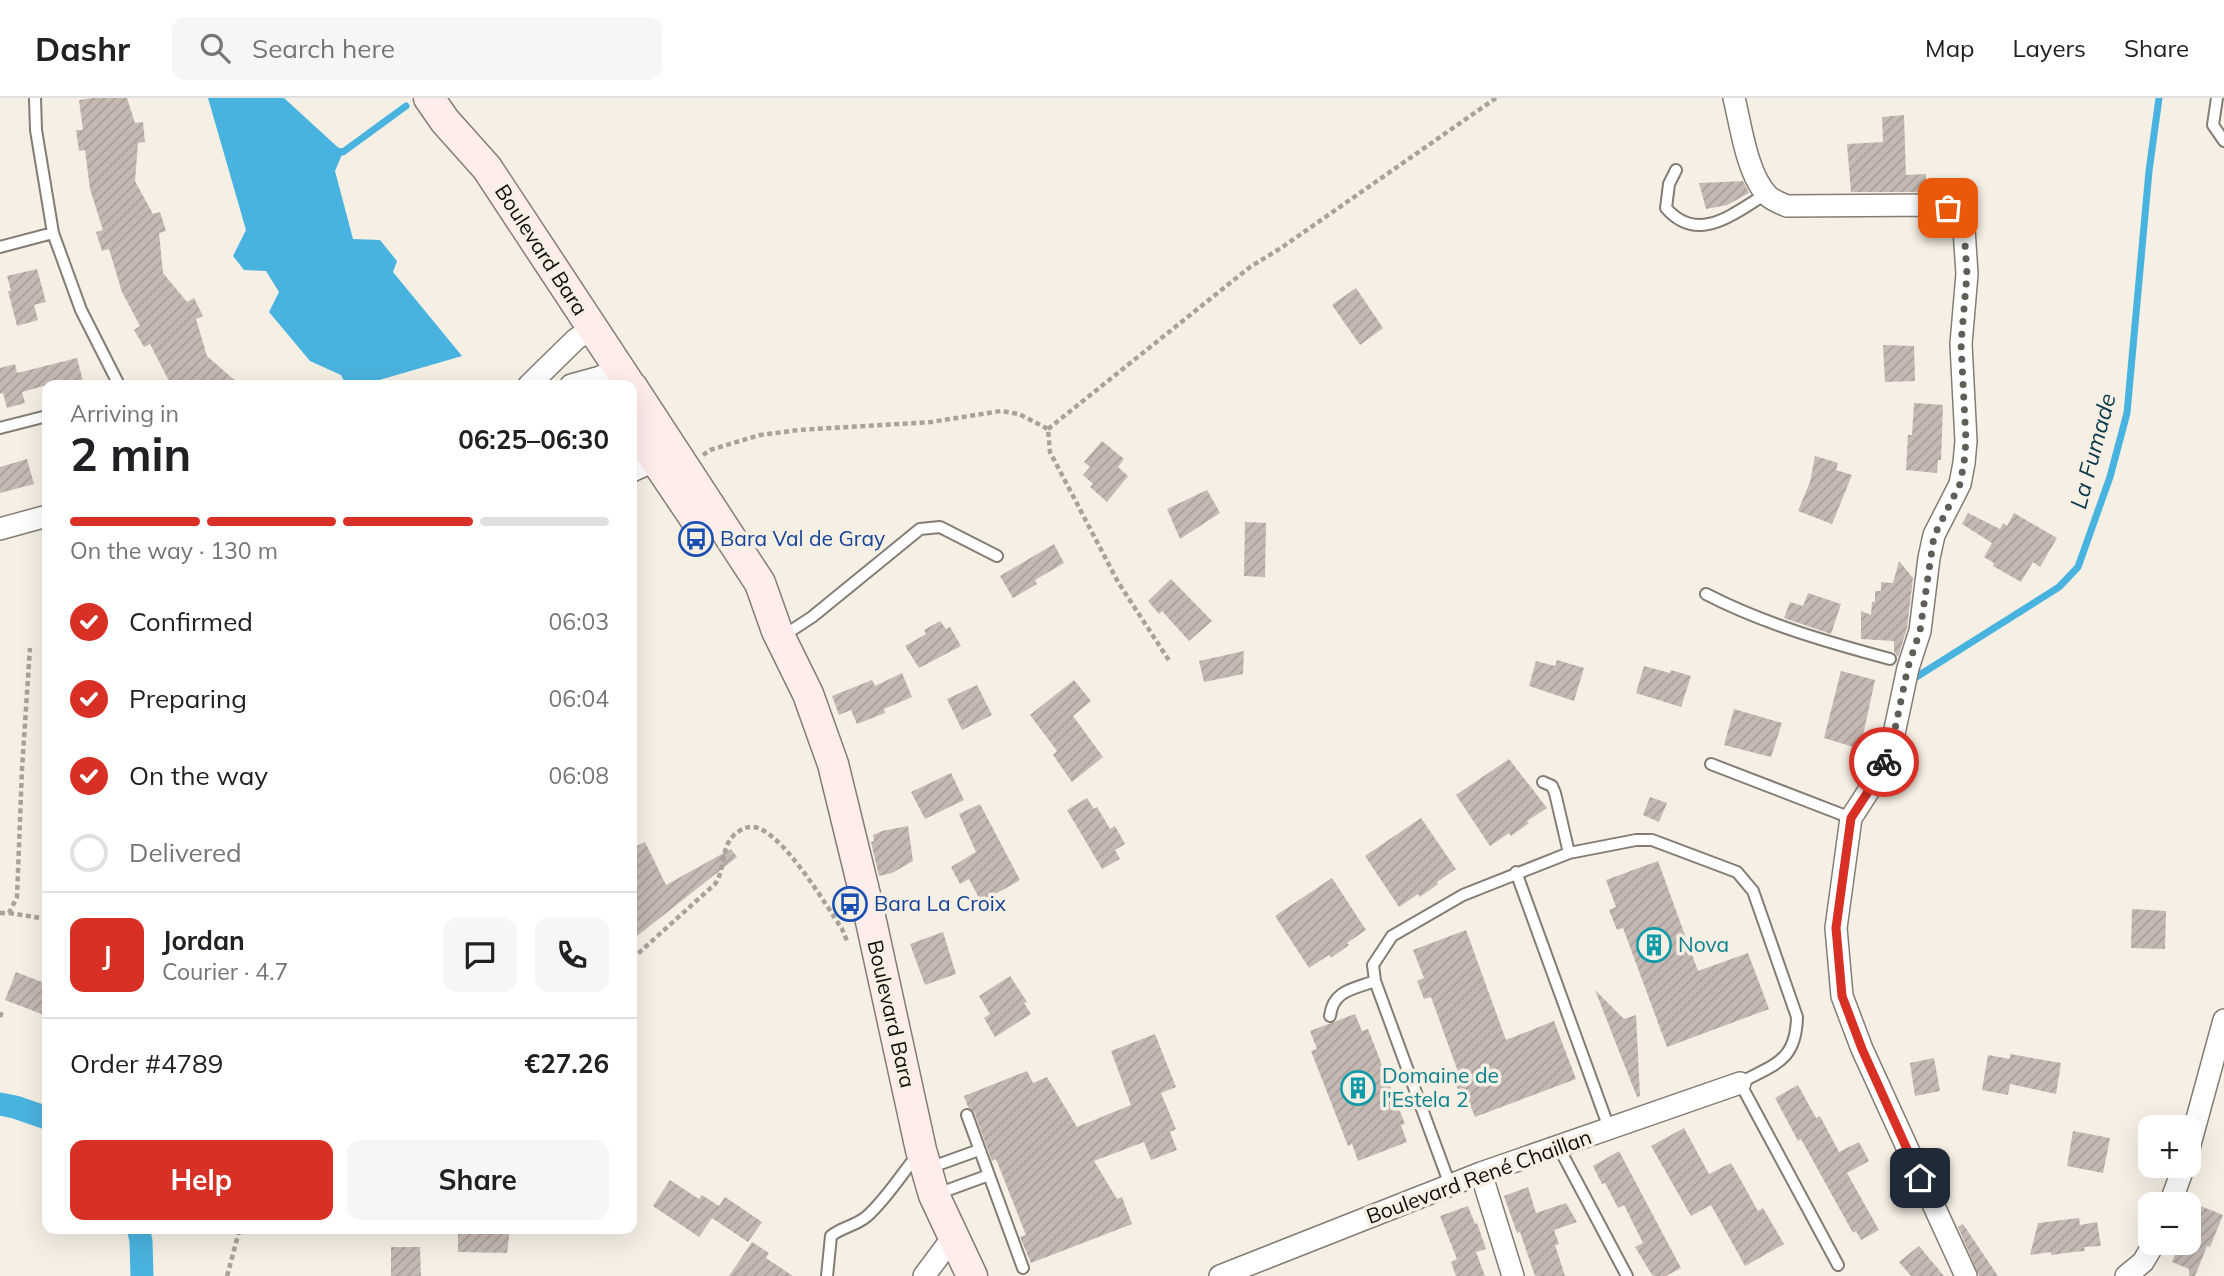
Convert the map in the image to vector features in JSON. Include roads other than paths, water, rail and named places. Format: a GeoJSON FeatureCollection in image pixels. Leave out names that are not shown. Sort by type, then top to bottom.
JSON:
{"type":"FeatureCollection","features":[{"type":"Feature","properties":{"kind":"street"},"geometry":{"type":"LineString","coordinates":[[1734,98],[1753,171],[1766,194],[1774,201],[1787,206],[1937,205],[1948,208],[1957,215],[1964,229],[1967,274],[1961,344],[1966,441],[1964,463],[1960,484],[1934,536],[1920,631],[1900,661],[1891,748],[1875,781],[1851,818],[1836,928],[1842,996],[1885,1104],[1966,1276]]}},
{"type":"Feature","properties":{"kind":"street","name":"Boulevard Bara"},"geometry":{"type":"LineString","coordinates":[[436,107],[487,167],[584,334],[617,380]]}},
{"type":"Feature","properties":{"kind":"street"},"geometry":{"type":"LineString","coordinates":[[534,380],[584,334]]}},
{"type":"Feature","properties":{"kind":"street","name":"Boulevard Bara"},"geometry":{"type":"LineString","coordinates":[[637,417],[662,463]]}},
{"type":"Feature","properties":{"kind":"street","name":"Boulevard Bara"},"geometry":{"type":"LineString","coordinates":[[637,431],[760,583],[779,634],[808,694],[833,764],[927,1171],[953,1237],[972,1276]]}},
{"type":"Feature","properties":{"kind":"street"},"geometry":{"type":"LineString","coordinates":[[0,529],[42,517]]}},
{"type":"Feature","properties":{"kind":"street"},"geometry":{"type":"LineString","coordinates":[[2198,1115],[2224,1020]]}},
{"type":"Feature","properties":{"kind":"street","name":"Boulevard René Chaillan"},"geometry":{"type":"LineString","coordinates":[[1220,1276],[1481,1173],[1740,1083]]}},
{"type":"Feature","properties":{"kind":"street"},"geometry":{"type":"LineString","coordinates":[[1481,1173],[1513,1276]]}},
{"type":"Feature","properties":{"kind":"street"},"geometry":{"type":"LineString","coordinates":[[924,1276],[953,1237]]}},
{"type":"Feature","properties":{"kind":"street"},"geometry":{"type":"LineString","coordinates":[[2126,1276],[2147,1255]]}},
{"type":"Feature","properties":{"kind":"lane"},"geometry":{"type":"LineString","coordinates":[[34,98],[36,130],[53,233],[81,310],[116,380]]}},
{"type":"Feature","properties":{"kind":"lane"},"geometry":{"type":"LineString","coordinates":[[2217,98],[2213,125],[2224,141]]}},
{"type":"Feature","properties":{"kind":"lane"},"geometry":{"type":"LineString","coordinates":[[1676,170],[1669,184],[1666,208],[1673,216],[1689,224],[1705,226],[1726,219],[1766,194]]}},
{"type":"Feature","properties":{"kind":"lane"},"geometry":{"type":"LineString","coordinates":[[0,247],[53,233]]}},
{"type":"Feature","properties":{"kind":"lane"},"geometry":{"type":"LineString","coordinates":[[0,428],[42,417]]}},
{"type":"Feature","properties":{"kind":"lane"},"geometry":{"type":"LineString","coordinates":[[779,634],[812,617],[920,529],[940,527],[997,556]]}},
{"type":"Feature","properties":{"kind":"lane"},"geometry":{"type":"LineString","coordinates":[[1706,594],[1792,630],[1900,661]]}},
{"type":"Feature","properties":{"kind":"lane"},"geometry":{"type":"LineString","coordinates":[[1711,764],[1851,818]]}},
{"type":"Feature","properties":{"kind":"lane"},"geometry":{"type":"LineString","coordinates":[[1543,782],[1552,786],[1555,793],[1569,853]]}},
{"type":"Feature","properties":{"kind":"lane"},"geometry":{"type":"LineString","coordinates":[[1450,1185],[1375,981],[1373,965],[1392,936],[1463,895],[1569,853],[1636,840],[1652,840],[1737,872],[1753,891],[1797,1017],[1796,1038],[1784,1058],[1740,1083],[1838,1265]]}},
{"type":"Feature","properties":{"kind":"lane"},"geometry":{"type":"LineString","coordinates":[[1516,872],[1609,1128]]}},
{"type":"Feature","properties":{"kind":"lane"},"geometry":{"type":"LineString","coordinates":[[1330,1016],[1331,1005],[1337,996],[1375,981]]}},
{"type":"Feature","properties":{"kind":"lane"},"geometry":{"type":"LineString","coordinates":[[967,1115],[1023,1268]]}},
{"type":"Feature","properties":{"kind":"lane"},"geometry":{"type":"LineString","coordinates":[[1558,1146],[1626,1276]]}},
{"type":"Feature","properties":{"kind":"lane"},"geometry":{"type":"LineString","coordinates":[[827,1276],[831,1236],[838,1230],[855,1225],[927,1171],[979,1150]]}},
{"type":"Feature","properties":{"kind":"lane"},"geometry":{"type":"LineString","coordinates":[[927,1171],[989,1175]]}},
{"type":"Feature","properties":{"kind":"water"},"geometry":{"type":"Polygon","coordinates":[[[208,98],[284,98],[343,152],[335,171],[353,239],[380,240],[397,261],[393,272],[462,356],[379,380],[344,380],[341,375],[310,361],[269,312],[279,292],[266,271],[244,270],[233,256],[246,230],[208,98]]]}},
{"type":"Feature","properties":{"kind":"waterway","name":"La Fumade"},"geometry":{"type":"LineString","coordinates":[[1910,681],[2059,587],[2078,567],[2110,477],[2127,413],[2149,171],[2159,98]]}},
{"type":"Feature","properties":{"kind":"waterway"},"geometry":{"type":"LineString","coordinates":[[336,151],[343,152],[406,106]]}},
{"type":"Feature","properties":{"kind":"waterway"},"geometry":{"type":"LineString","coordinates":[[0,1104],[42,1116]]}},
{"type":"Feature","properties":{"kind":"waterway"},"geometry":{"type":"LineString","coordinates":[[139,1234],[142,1276]]}},
{"type":"Feature","properties":{"kind":"place","name":"Bara Val de Gray"},"geometry":{"type":"Point","coordinates":[696,539]}},
{"type":"Feature","properties":{"kind":"place","name":"Bara La Croix"},"geometry":{"type":"Point","coordinates":[850,904]}},
{"type":"Feature","properties":{"kind":"place","name":"Nova"},"geometry":{"type":"Point","coordinates":[1654,945]}},
{"type":"Feature","properties":{"kind":"place","name":"Domaine de l'Estela 2"},"geometry":{"type":"Point","coordinates":[1358,1088]}}]}
